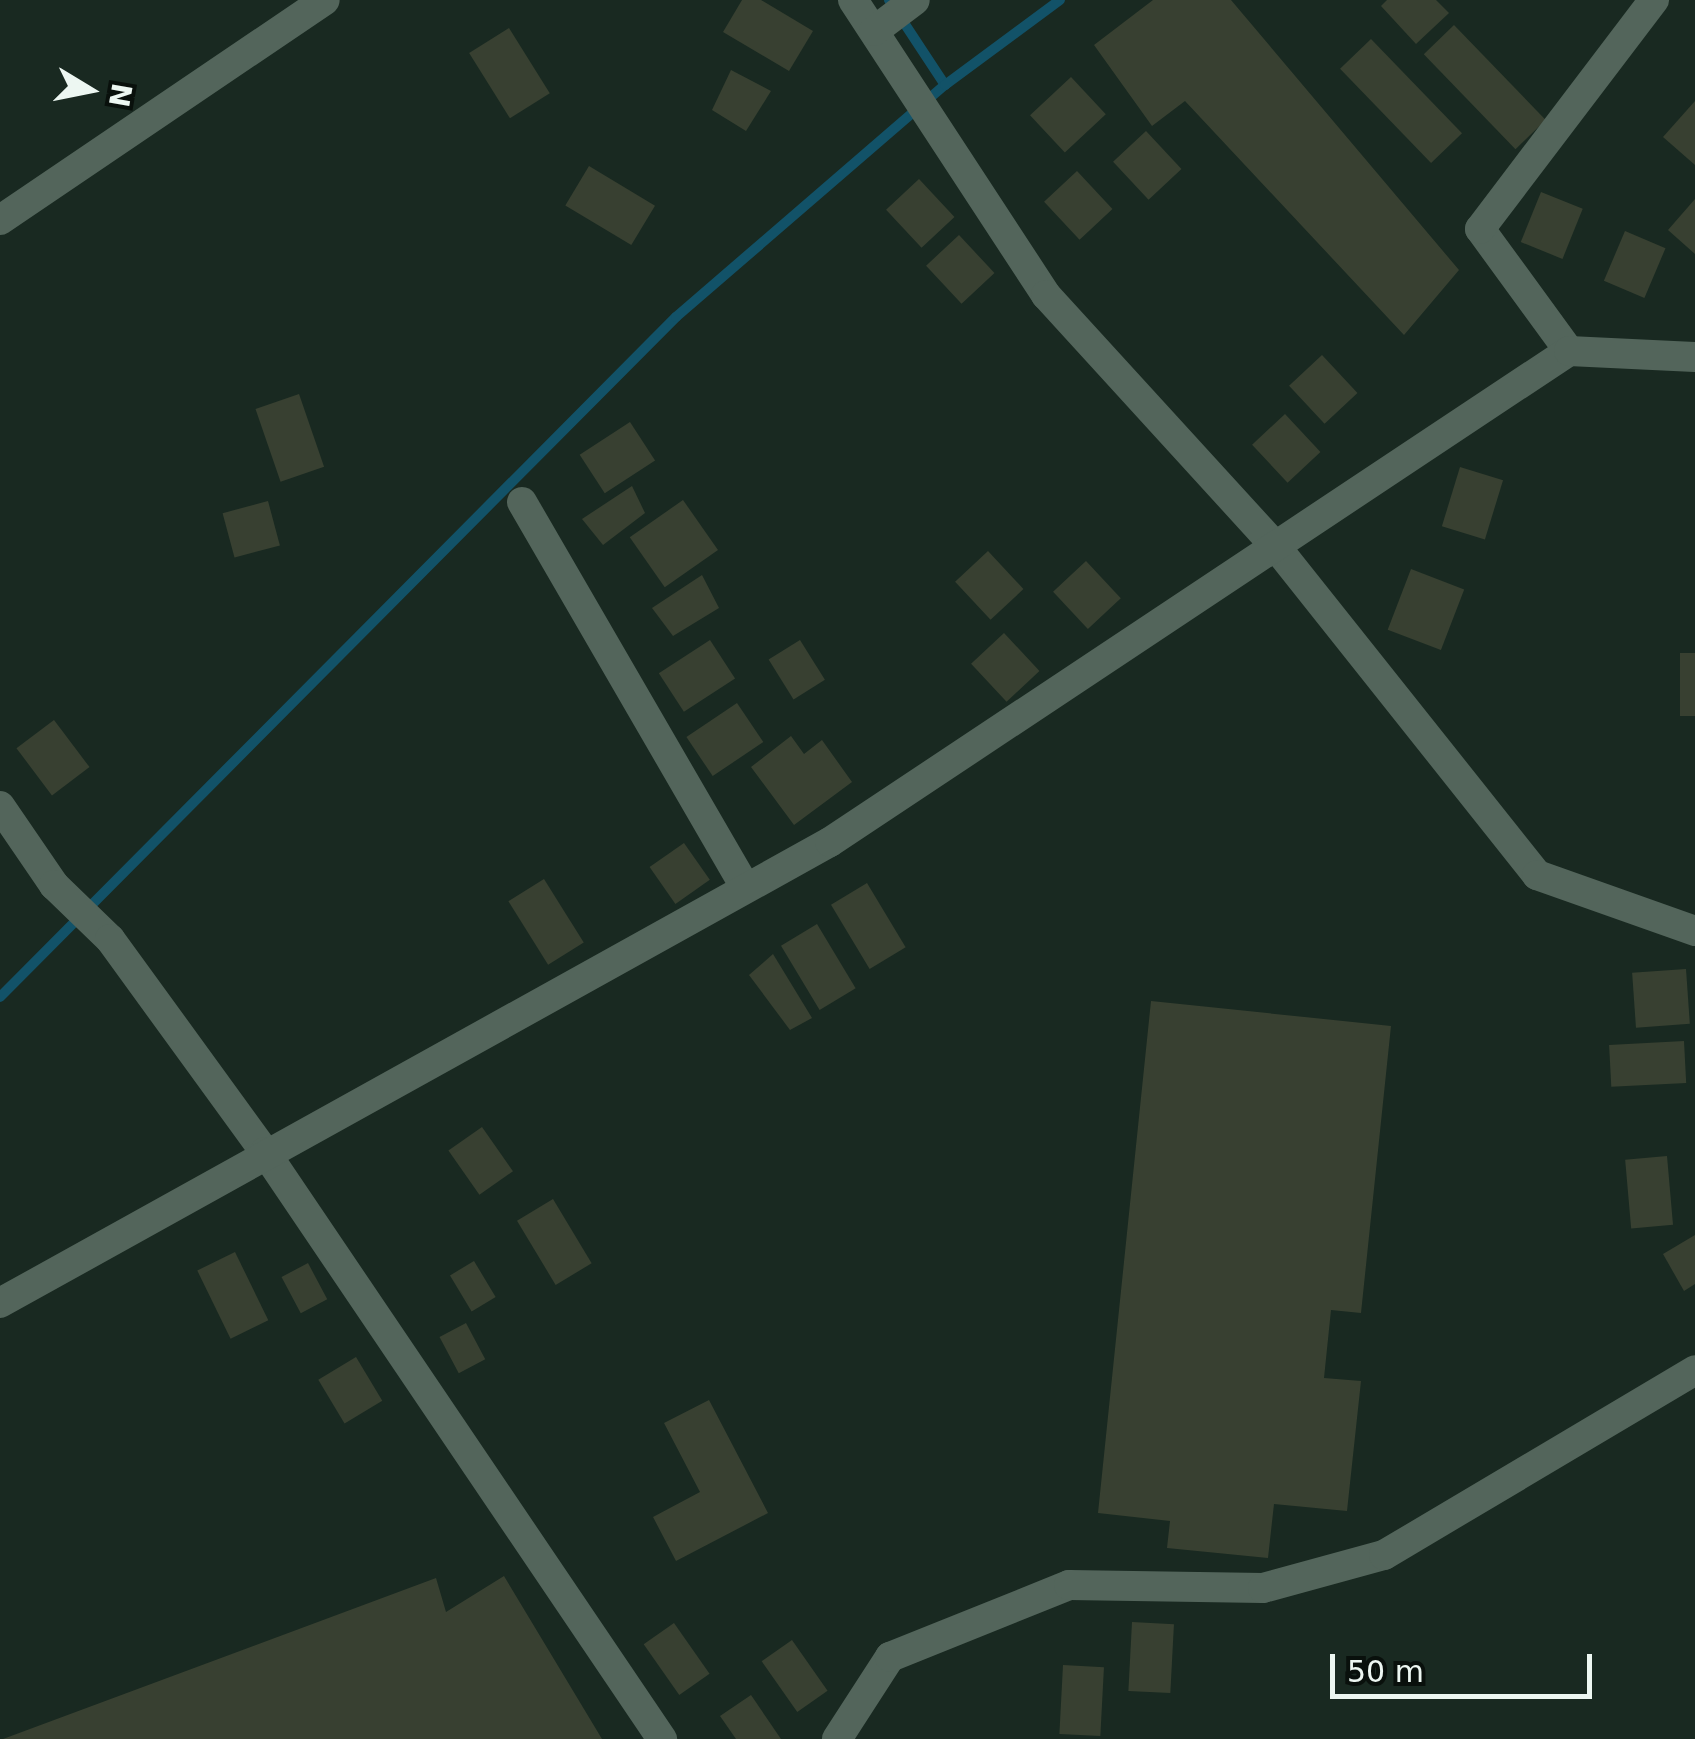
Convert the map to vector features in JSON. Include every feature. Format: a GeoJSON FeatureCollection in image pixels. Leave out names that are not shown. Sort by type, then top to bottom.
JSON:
{"type":"FeatureCollection","features":[{"type":"Feature","properties":{"kind":"street"},"geometry":{"type":"LineString","coordinates":[[0,220],[325,0]]}},
{"type":"Feature","properties":{"kind":"street"},"geometry":{"type":"LineString","coordinates":[[853,0],[881,26],[1046,295],[1277,548],[1537,874],[1695,931]]}},
{"type":"Feature","properties":{"kind":"street"},"geometry":{"type":"LineString","coordinates":[[881,26],[915,0]]}},
{"type":"Feature","properties":{"kind":"street"},"geometry":{"type":"LineString","coordinates":[[1570,351],[1480,229],[1654,0]]}},
{"type":"Feature","properties":{"kind":"street"},"geometry":{"type":"LineString","coordinates":[[0,1303],[265,1152],[830,842],[1570,351],[1695,357]]}},
{"type":"Feature","properties":{"kind":"street"},"geometry":{"type":"LineString","coordinates":[[522,502],[746,888]]}},
{"type":"Feature","properties":{"kind":"street"},"geometry":{"type":"LineString","coordinates":[[0,806],[54,885],[110,939],[265,1152],[662,1739]]}},
{"type":"Feature","properties":{"kind":"street"},"geometry":{"type":"LineString","coordinates":[[837,1739],[890,1657],[1069,1585],[1263,1588],[1384,1556],[1695,1370]]}},
{"type":"Feature","properties":{"kind":"building"},"geometry":{"type":"Polygon","coordinates":[[[742,0],[761,0],[813,31],[789,71],[723,32],[742,0]]]}},
{"type":"Feature","properties":{"kind":"building"},"geometry":{"type":"Polygon","coordinates":[[[1153,0],[1231,0],[1459,270],[1404,335],[1185,101],[1152,126],[1094,45],[1153,0]]]}},
{"type":"Feature","properties":{"kind":"building"},"geometry":{"type":"Polygon","coordinates":[[[1387,0],[1436,0],[1449,13],[1416,44],[1381,6],[1387,0]]]}},
{"type":"Feature","properties":{"kind":"building"},"geometry":{"type":"Polygon","coordinates":[[[1454,25],[1546,120],[1515,149],[1424,54],[1454,25]]]}},
{"type":"Feature","properties":{"kind":"building"},"geometry":{"type":"Polygon","coordinates":[[[509,28],[550,93],[510,118],[469,53],[509,28]]]}},
{"type":"Feature","properties":{"kind":"building"},"geometry":{"type":"Polygon","coordinates":[[[1371,39],[1462,133],[1431,163],[1340,69],[1371,39]]]}},
{"type":"Feature","properties":{"kind":"building"},"geometry":{"type":"Polygon","coordinates":[[[731,70],[771,91],[746,131],[712,110],[731,70]]]}},
{"type":"Feature","properties":{"kind":"building"},"geometry":{"type":"Polygon","coordinates":[[[1071,77],[1106,114],[1065,152],[1030,115],[1071,77]]]}},
{"type":"Feature","properties":{"kind":"building"},"geometry":{"type":"Polygon","coordinates":[[[1695,101],[1695,165],[1663,137],[1695,101]]]}},
{"type":"Feature","properties":{"kind":"building"},"geometry":{"type":"Polygon","coordinates":[[[1146,131],[1181,169],[1149,200],[1113,162],[1146,131]]]}},
{"type":"Feature","properties":{"kind":"building"},"geometry":{"type":"Polygon","coordinates":[[[589,166],[655,206],[631,245],[565,205],[589,166]]]}},
{"type":"Feature","properties":{"kind":"building"},"geometry":{"type":"Polygon","coordinates":[[[1077,171],[1112,209],[1080,240],[1044,202],[1077,171]]]}},
{"type":"Feature","properties":{"kind":"building"},"geometry":{"type":"Polygon","coordinates":[[[919,179],[954,217],[922,248],[886,210],[919,179]]]}},
{"type":"Feature","properties":{"kind":"building"},"geometry":{"type":"Polygon","coordinates":[[[1541,192],[1583,209],[1562,259],[1521,242],[1541,192]]]}},
{"type":"Feature","properties":{"kind":"building"},"geometry":{"type":"Polygon","coordinates":[[[1695,199],[1695,254],[1668,230],[1695,199]]]}},
{"type":"Feature","properties":{"kind":"building"},"geometry":{"type":"Polygon","coordinates":[[[1625,231],[1666,248],[1644,298],[1604,281],[1625,231]]]}},
{"type":"Feature","properties":{"kind":"building"},"geometry":{"type":"Polygon","coordinates":[[[959,235],[994,273],[962,304],[926,266],[959,235]]]}},
{"type":"Feature","properties":{"kind":"building"},"geometry":{"type":"Polygon","coordinates":[[[1322,355],[1357,393],[1325,424],[1289,386],[1322,355]]]}},
{"type":"Feature","properties":{"kind":"building"},"geometry":{"type":"Polygon","coordinates":[[[299,394],[324,467],[281,482],[256,409],[299,394]]]}},
{"type":"Feature","properties":{"kind":"building"},"geometry":{"type":"Polygon","coordinates":[[[1285,414],[1320,452],[1288,483],[1252,445],[1285,414]]]}},
{"type":"Feature","properties":{"kind":"building"},"geometry":{"type":"Polygon","coordinates":[[[630,422],[655,461],[605,493],[580,455],[630,422]]]}},
{"type":"Feature","properties":{"kind":"building"},"geometry":{"type":"Polygon","coordinates":[[[1460,467],[1503,480],[1485,539],[1442,526],[1460,467]]]}},
{"type":"Feature","properties":{"kind":"building"},"geometry":{"type":"Polygon","coordinates":[[[632,486],[645,513],[603,545],[582,519],[632,486]]]}},
{"type":"Feature","properties":{"kind":"building"},"geometry":{"type":"Polygon","coordinates":[[[683,500],[718,550],[665,587],[630,537],[683,500]]]}},
{"type":"Feature","properties":{"kind":"building"},"geometry":{"type":"Polygon","coordinates":[[[268,501],[280,545],[235,558],[223,513],[268,501]]]}},
{"type":"Feature","properties":{"kind":"building"},"geometry":{"type":"Polygon","coordinates":[[[988,551],[1023,589],[991,620],[955,582],[988,551]]]}},
{"type":"Feature","properties":{"kind":"building"},"geometry":{"type":"Polygon","coordinates":[[[1086,561],[1121,598],[1088,629],[1053,592],[1086,561]]]}},
{"type":"Feature","properties":{"kind":"building"},"geometry":{"type":"Polygon","coordinates":[[[1411,569],[1464,589],[1441,650],[1388,630],[1411,569]]]}},
{"type":"Feature","properties":{"kind":"building"},"geometry":{"type":"Polygon","coordinates":[[[702,575],[719,608],[673,636],[652,608],[702,575]]]}},
{"type":"Feature","properties":{"kind":"building"},"geometry":{"type":"Polygon","coordinates":[[[1004,633],[1039,671],[1007,702],[971,664],[1004,633]]]}},
{"type":"Feature","properties":{"kind":"building"},"geometry":{"type":"Polygon","coordinates":[[[710,640],[735,679],[684,712],[659,673],[710,640]]]}},
{"type":"Feature","properties":{"kind":"building"},"geometry":{"type":"Polygon","coordinates":[[[800,640],[825,680],[794,699],[769,660],[800,640]]]}},
{"type":"Feature","properties":{"kind":"building"},"geometry":{"type":"Polygon","coordinates":[[[1680,653],[1695,653],[1695,716],[1680,716],[1680,653]]]}},
{"type":"Feature","properties":{"kind":"building"},"geometry":{"type":"Polygon","coordinates":[[[737,703],[763,742],[713,776],[686,737],[737,703]]]}},
{"type":"Feature","properties":{"kind":"building"},"geometry":{"type":"Polygon","coordinates":[[[54,720],[90,767],[52,795],[16,748],[54,720]]]}},
{"type":"Feature","properties":{"kind":"building"},"geometry":{"type":"Polygon","coordinates":[[[791,736],[804,754],[822,740],[852,782],[794,825],[751,767],[791,736]]]}},
{"type":"Feature","properties":{"kind":"building"},"geometry":{"type":"Polygon","coordinates":[[[684,843],[710,880],[675,904],[650,867],[684,843]]]}},
{"type":"Feature","properties":{"kind":"building"},"geometry":{"type":"Polygon","coordinates":[[[544,879],[584,943],[548,965],[508,901],[544,879]]]}},
{"type":"Feature","properties":{"kind":"building"},"geometry":{"type":"Polygon","coordinates":[[[867,883],[906,947],[870,969],[831,905],[867,883]]]}},
{"type":"Feature","properties":{"kind":"building"},"geometry":{"type":"Polygon","coordinates":[[[817,924],[856,988],[820,1010],[781,946],[817,924]]]}},
{"type":"Feature","properties":{"kind":"building"},"geometry":{"type":"Polygon","coordinates":[[[773,954],[812,1018],[790,1030],[749,975],[773,954]]]}},
{"type":"Feature","properties":{"kind":"building"},"geometry":{"type":"Polygon","coordinates":[[[1686,969],[1690,1024],[1636,1028],[1632,973],[1686,969]]]}},
{"type":"Feature","properties":{"kind":"building"},"geometry":{"type":"Polygon","coordinates":[[[1151,1001],[1391,1026],[1361,1313],[1331,1310],[1324,1378],[1361,1381],[1347,1511],[1274,1504],[1268,1558],[1167,1548],[1170,1521],[1098,1513],[1151,1001]]]}},
{"type":"Feature","properties":{"kind":"building"},"geometry":{"type":"Polygon","coordinates":[[[1684,1041],[1686,1083],[1611,1087],[1609,1045],[1684,1041]]]}},
{"type":"Feature","properties":{"kind":"building"},"geometry":{"type":"Polygon","coordinates":[[[482,1127],[513,1171],[479,1195],[448,1151],[482,1127]]]}},
{"type":"Feature","properties":{"kind":"building"},"geometry":{"type":"Polygon","coordinates":[[[1667,1156],[1673,1225],[1631,1228],[1625,1160],[1667,1156]]]}},
{"type":"Feature","properties":{"kind":"building"},"geometry":{"type":"Polygon","coordinates":[[[553,1199],[592,1263],[556,1285],[517,1221],[553,1199]]]}},
{"type":"Feature","properties":{"kind":"building"},"geometry":{"type":"Polygon","coordinates":[[[1695,1235],[1695,1284],[1684,1291],[1663,1254],[1695,1235]]]}},
{"type":"Feature","properties":{"kind":"building"},"geometry":{"type":"Polygon","coordinates":[[[235,1252],[268,1320],[231,1339],[197,1270],[235,1252]]]}},
{"type":"Feature","properties":{"kind":"building"},"geometry":{"type":"Polygon","coordinates":[[[474,1261],[496,1297],[472,1311],[450,1275],[474,1261]]]}},
{"type":"Feature","properties":{"kind":"building"},"geometry":{"type":"Polygon","coordinates":[[[308,1263],[327,1299],[301,1313],[282,1277],[308,1263]]]}},
{"type":"Feature","properties":{"kind":"building"},"geometry":{"type":"Polygon","coordinates":[[[466,1323],[485,1359],[459,1373],[440,1337],[466,1323]]]}},
{"type":"Feature","properties":{"kind":"building"},"geometry":{"type":"Polygon","coordinates":[[[356,1357],[382,1401],[345,1423],[318,1380],[356,1357]]]}},
{"type":"Feature","properties":{"kind":"building"},"geometry":{"type":"Polygon","coordinates":[[[709,1400],[768,1513],[676,1561],[653,1517],[700,1492],[664,1423],[709,1400]]]}},
{"type":"Feature","properties":{"kind":"building"},"geometry":{"type":"Polygon","coordinates":[[[504,1576],[602,1739],[3,1739],[436,1578],[446,1612],[504,1576]]]}},
{"type":"Feature","properties":{"kind":"building"},"geometry":{"type":"Polygon","coordinates":[[[1132,1622],[1174,1624],[1170,1693],[1128,1691],[1132,1622]]]}},
{"type":"Feature","properties":{"kind":"building"},"geometry":{"type":"Polygon","coordinates":[[[674,1623],[710,1674],[679,1695],[644,1644],[674,1623]]]}},
{"type":"Feature","properties":{"kind":"building"},"geometry":{"type":"Polygon","coordinates":[[[792,1640],[828,1691],[797,1712],[762,1661],[792,1640]]]}},
{"type":"Feature","properties":{"kind":"building"},"geometry":{"type":"Polygon","coordinates":[[[1063,1665],[1104,1667],[1100,1736],[1059,1734],[1063,1665]]]}},
{"type":"Feature","properties":{"kind":"building"},"geometry":{"type":"Polygon","coordinates":[[[751,1695],[781,1739],[736,1739],[720,1716],[751,1695]]]}},
{"type":"Feature","properties":{"kind":"waterway"},"geometry":{"type":"LineString","coordinates":[[889,0],[945,85]]}},
{"type":"Feature","properties":{"kind":"waterway"},"geometry":{"type":"LineString","coordinates":[[0,997],[676,317],[945,85],[1060,0]]}}]}
